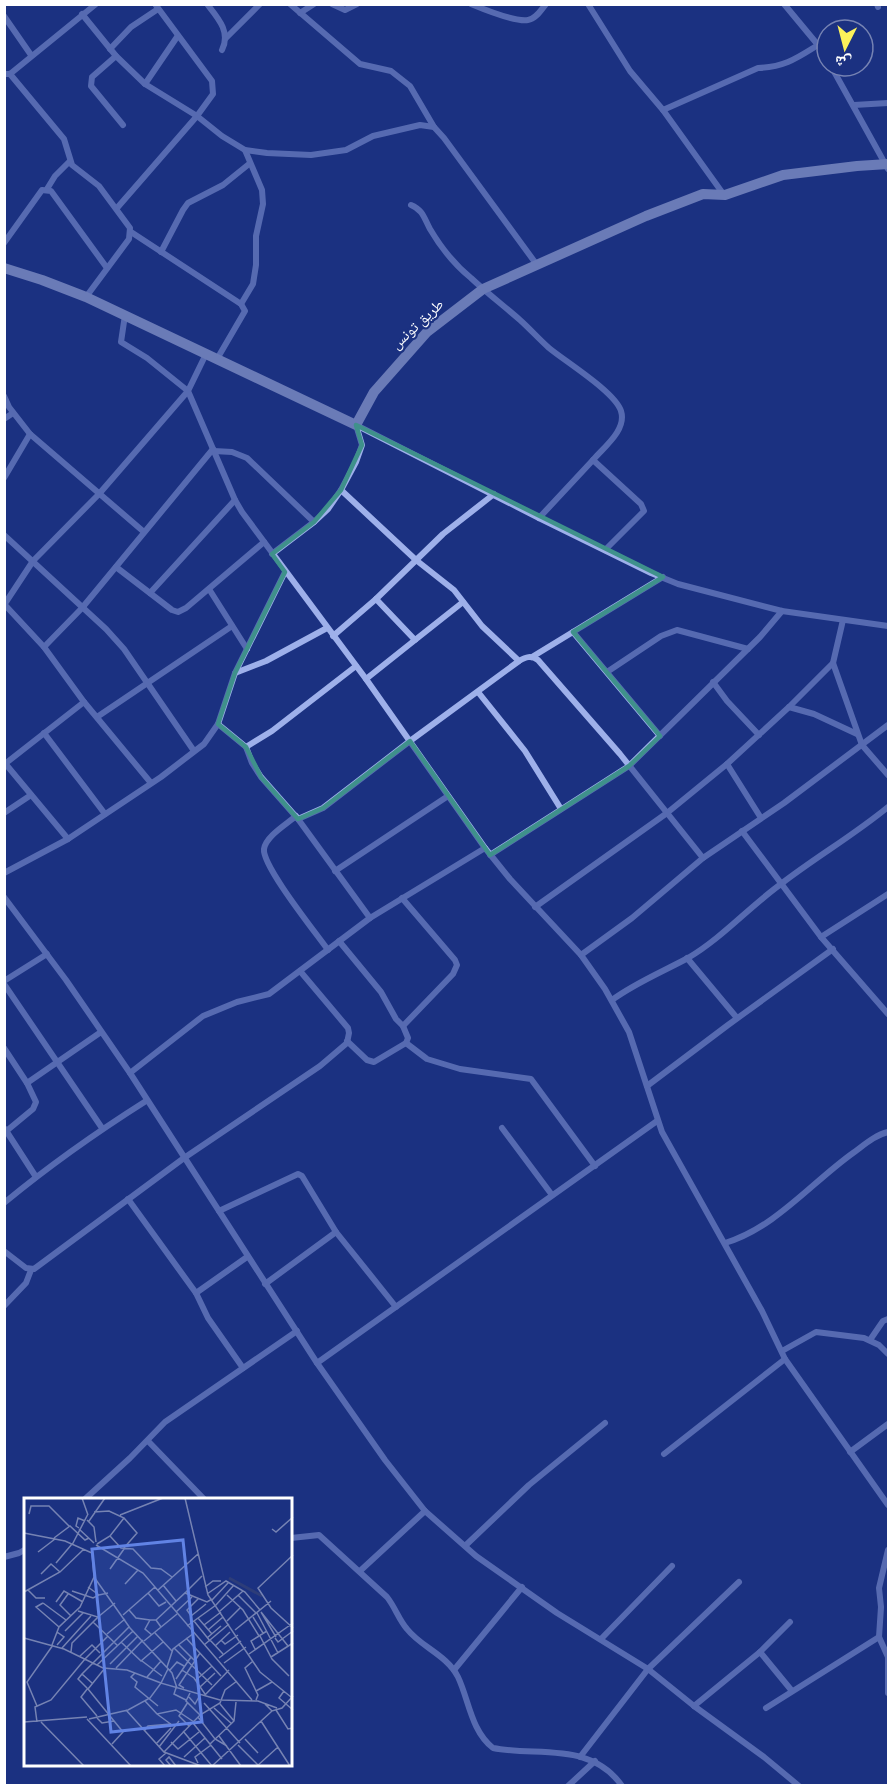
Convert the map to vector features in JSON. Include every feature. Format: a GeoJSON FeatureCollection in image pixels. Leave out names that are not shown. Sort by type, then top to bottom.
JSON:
{"type":"FeatureCollection","features":[{"type":"Feature","properties":{"kind":"main road","name":"طريق تونس"},"geometry":{"type":"LineString","coordinates":[[356,425],[374,392],[427,332],[483,289],[646,216],[703,194],[725,195],[783,175],[887,166]]}},
{"type":"Feature","properties":{"kind":"main road"},"geometry":{"type":"LineString","coordinates":[[4,268],[86,297],[356,425]]}},
{"type":"Feature","properties":{"kind":"street"},"geometry":{"type":"LineString","coordinates":[[207,4],[223,26],[225,39],[222,50]]}},
{"type":"Feature","properties":{"kind":"street"},"geometry":{"type":"LineString","coordinates":[[225,39],[260,4]]}},
{"type":"Feature","properties":{"kind":"street"},"geometry":{"type":"LineString","coordinates":[[290,4],[360,64],[391,71],[410,86],[434,127],[537,265]]}},
{"type":"Feature","properties":{"kind":"street"},"geometry":{"type":"LineString","coordinates":[[300,13],[314,4]]}},
{"type":"Feature","properties":{"kind":"street"},"geometry":{"type":"LineString","coordinates":[[332,4],[345,10],[357,4]]}},
{"type":"Feature","properties":{"kind":"street"},"geometry":{"type":"LineString","coordinates":[[471,4],[492,12],[528,20],[536,17],[546,4]]}},
{"type":"Feature","properties":{"kind":"street"},"geometry":{"type":"LineString","coordinates":[[588,4],[630,72],[663,110],[725,195]]}},
{"type":"Feature","properties":{"kind":"street"},"geometry":{"type":"LineString","coordinates":[[784,4],[815,41]]}},
{"type":"Feature","properties":{"kind":"street"},"geometry":{"type":"LineString","coordinates":[[86,297],[129,239],[130,228],[99,186],[78,171],[70,161],[64,139],[7,74],[94,5]]}},
{"type":"Feature","properties":{"kind":"street"},"geometry":{"type":"LineString","coordinates":[[110,49],[131,27],[157,7],[177,37],[208,75],[214,88],[211,99],[117,208]]}},
{"type":"Feature","properties":{"kind":"street"},"geometry":{"type":"LineString","coordinates":[[82,14],[116,56],[145,84],[197,116],[222,136],[245,150],[267,153],[323,153],[346,150],[373,136],[420,125],[434,127]]}},
{"type":"Feature","properties":{"kind":"street"},"geometry":{"type":"LineString","coordinates":[[4,16],[31,56]]}},
{"type":"Feature","properties":{"kind":"street"},"geometry":{"type":"LineString","coordinates":[[145,84],[177,37]]}},
{"type":"Feature","properties":{"kind":"street"},"geometry":{"type":"LineString","coordinates":[[663,110],[758,68],[789,63],[815,47]]}},
{"type":"Feature","properties":{"kind":"street"},"geometry":{"type":"LineString","coordinates":[[116,56],[90,81],[91,86],[123,124]]}},
{"type":"Feature","properties":{"kind":"street"},"geometry":{"type":"LineString","coordinates":[[838,78],[887,166]]}},
{"type":"Feature","properties":{"kind":"street"},"geometry":{"type":"LineString","coordinates":[[854,105],[888,103]]}},
{"type":"Feature","properties":{"kind":"street"},"geometry":{"type":"LineString","coordinates":[[241,304],[253,284],[256,265],[256,236],[263,204],[262,190],[245,150]]}},
{"type":"Feature","properties":{"kind":"street"},"geometry":{"type":"LineString","coordinates":[[4,243],[42,190],[47,189],[55,176],[70,161]]}},
{"type":"Feature","properties":{"kind":"street"},"geometry":{"type":"LineString","coordinates":[[161,252],[188,203],[223,185],[249,164]]}},
{"type":"Feature","properties":{"kind":"street"},"geometry":{"type":"LineString","coordinates":[[47,189],[51,191],[107,268]]}},
{"type":"Feature","properties":{"kind":"street"},"geometry":{"type":"LineString","coordinates":[[411,205],[420,209],[424,214],[430,229],[454,261],[548,347],[603,389],[620,407],[622,422],[619,430],[539,518]]}},
{"type":"Feature","properties":{"kind":"street"},"geometry":{"type":"LineString","coordinates":[[131,232],[241,304],[245,311],[217,359]]}},
{"type":"Feature","properties":{"kind":"street"},"geometry":{"type":"LineString","coordinates":[[125,315],[121,342],[147,358],[188,391],[235,500],[272,554],[366,679],[490,855],[581,955],[612,1000],[629,1032],[657,1121],[762,1311],[785,1359],[888,1505]]}},
{"type":"Feature","properties":{"kind":"street"},"geometry":{"type":"LineString","coordinates":[[152,783],[84,702],[44,647],[5,605],[33,561],[99,494],[188,391],[206,354]]}},
{"type":"Feature","properties":{"kind":"street"},"geometry":{"type":"LineString","coordinates":[[4,396],[30,434],[144,532]]}},
{"type":"Feature","properties":{"kind":"street"},"geometry":{"type":"LineString","coordinates":[[4,419],[14,413]]}},
{"type":"Feature","properties":{"kind":"street"},"geometry":{"type":"LineString","coordinates":[[272,554],[314,522],[328,509],[341,490],[362,445],[356,425]]}},
{"type":"Feature","properties":{"kind":"street"},"geometry":{"type":"LineString","coordinates":[[356,425],[539,518],[663,577],[736,600],[782,611],[888,626]]}},
{"type":"Feature","properties":{"kind":"street"},"geometry":{"type":"LineString","coordinates":[[4,478],[30,434]]}},
{"type":"Feature","properties":{"kind":"street"},"geometry":{"type":"LineString","coordinates":[[214,450],[232,452],[247,458],[314,522]]}},
{"type":"Feature","properties":{"kind":"street"},"geometry":{"type":"LineString","coordinates":[[44,647],[82,608],[214,450]]}},
{"type":"Feature","properties":{"kind":"street"},"geometry":{"type":"LineString","coordinates":[[593,460],[644,507],[642,515],[604,550]]}},
{"type":"Feature","properties":{"kind":"street"},"geometry":{"type":"LineString","coordinates":[[341,490],[416,560],[454,590],[482,626],[519,661]]}},
{"type":"Feature","properties":{"kind":"street"},"geometry":{"type":"LineString","coordinates":[[333,636],[376,599],[443,534],[494,495]]}},
{"type":"Feature","properties":{"kind":"street"},"geometry":{"type":"LineString","coordinates":[[150,592],[235,500]]}},
{"type":"Feature","properties":{"kind":"street"},"geometry":{"type":"LineString","coordinates":[[4,535],[106,629],[124,649],[195,752]]}},
{"type":"Feature","properties":{"kind":"street"},"geometry":{"type":"LineString","coordinates":[[116,567],[172,610],[178,612],[264,542]]}},
{"type":"Feature","properties":{"kind":"street"},"geometry":{"type":"LineString","coordinates":[[4,873],[68,839],[152,783],[195,752],[212,734],[218,724],[235,673],[285,572]]}},
{"type":"Feature","properties":{"kind":"street"},"geometry":{"type":"LineString","coordinates":[[328,950],[271,870],[264,852],[269,839],[297,817],[323,808],[519,661],[532,657],[663,577]]}},
{"type":"Feature","properties":{"kind":"street"},"geometry":{"type":"LineString","coordinates":[[209,589],[247,649]]}},
{"type":"Feature","properties":{"kind":"street"},"geometry":{"type":"LineString","coordinates":[[376,599],[415,640]]}},
{"type":"Feature","properties":{"kind":"street"},"geometry":{"type":"LineString","coordinates":[[366,679],[463,602]]}},
{"type":"Feature","properties":{"kind":"street"},"geometry":{"type":"LineString","coordinates":[[490,855],[630,766],[748,649],[782,611]]}},
{"type":"Feature","properties":{"kind":"street"},"geometry":{"type":"LineString","coordinates":[[535,907],[667,813],[759,735],[833,663],[843,620]]}},
{"type":"Feature","properties":{"kind":"street"},"geometry":{"type":"LineString","coordinates":[[97,717],[232,626]]}},
{"type":"Feature","properties":{"kind":"street"},"geometry":{"type":"LineString","coordinates":[[235,673],[266,661],[327,627]]}},
{"type":"Feature","properties":{"kind":"street"},"geometry":{"type":"LineString","coordinates":[[607,672],[661,636],[677,630],[748,649]]}},
{"type":"Feature","properties":{"kind":"street"},"geometry":{"type":"LineString","coordinates":[[573,632],[660,736]]}},
{"type":"Feature","properties":{"kind":"street"},"geometry":{"type":"LineString","coordinates":[[532,657],[538,660],[630,766],[703,858]]}},
{"type":"Feature","properties":{"kind":"street"},"geometry":{"type":"LineString","coordinates":[[833,663],[862,745],[888,775]]}},
{"type":"Feature","properties":{"kind":"street"},"geometry":{"type":"LineString","coordinates":[[246,747],[272,731],[356,666]]}},
{"type":"Feature","properties":{"kind":"street"},"geometry":{"type":"LineString","coordinates":[[713,682],[727,701],[759,735]]}},
{"type":"Feature","properties":{"kind":"street"},"geometry":{"type":"LineString","coordinates":[[478,692],[525,751],[561,809]]}},
{"type":"Feature","properties":{"kind":"street"},"geometry":{"type":"LineString","coordinates":[[68,839],[5,762],[84,702]]}},
{"type":"Feature","properties":{"kind":"street"},"geometry":{"type":"LineString","coordinates":[[789,707],[814,714],[857,734]]}},
{"type":"Feature","properties":{"kind":"street"},"geometry":{"type":"LineString","coordinates":[[218,724],[246,747],[261,777],[297,817],[370,918]]}},
{"type":"Feature","properties":{"kind":"street"},"geometry":{"type":"LineString","coordinates":[[581,955],[632,918],[703,858],[888,725]]}},
{"type":"Feature","properties":{"kind":"street"},"geometry":{"type":"LineString","coordinates":[[44,733],[105,814]]}},
{"type":"Feature","properties":{"kind":"street"},"geometry":{"type":"LineString","coordinates":[[727,764],[761,818]]}},
{"type":"Feature","properties":{"kind":"street"},"geometry":{"type":"LineString","coordinates":[[4,813],[32,795]]}},
{"type":"Feature","properties":{"kind":"street"},"geometry":{"type":"LineString","coordinates":[[335,872],[448,796]]}},
{"type":"Feature","properties":{"kind":"street"},"geometry":{"type":"LineString","coordinates":[[612,1000],[687,958],[780,884],[825,855],[888,807]]}},
{"type":"Feature","properties":{"kind":"street"},"geometry":{"type":"LineString","coordinates":[[742,831],[821,937],[888,1014]]}},
{"type":"Feature","properties":{"kind":"street"},"geometry":{"type":"LineString","coordinates":[[130,1073],[203,1016],[237,1002],[269,994],[370,918],[485,848]]}},
{"type":"Feature","properties":{"kind":"street"},"geometry":{"type":"LineString","coordinates":[[821,937],[888,894]]}},
{"type":"Feature","properties":{"kind":"street"},"geometry":{"type":"LineString","coordinates":[[4,897],[130,1073],[317,1363],[385,1460],[425,1511],[476,1556],[648,1669],[799,1785]]}},
{"type":"Feature","properties":{"kind":"street"},"geometry":{"type":"LineString","coordinates":[[402,898],[457,965],[453,974],[403,1026]]}},
{"type":"Feature","properties":{"kind":"street"},"geometry":{"type":"LineString","coordinates":[[339,941],[381,992],[408,1036],[406,1043],[374,1062],[367,1060],[347,1041]]}},
{"type":"Feature","properties":{"kind":"street"},"geometry":{"type":"LineString","coordinates":[[647,1086],[833,950]]}},
{"type":"Feature","properties":{"kind":"street"},"geometry":{"type":"LineString","coordinates":[[47,954],[4,982],[102,1128]]}},
{"type":"Feature","properties":{"kind":"street"},"geometry":{"type":"LineString","coordinates":[[687,958],[737,1018]]}},
{"type":"Feature","properties":{"kind":"street"},"geometry":{"type":"LineString","coordinates":[[4,1306],[26,1283],[31,1270],[184,1158],[343,1047],[350,1033],[348,1028],[300,971]]}},
{"type":"Feature","properties":{"kind":"street"},"geometry":{"type":"LineString","coordinates":[[27,1083],[101,1032]]}},
{"type":"Feature","properties":{"kind":"street"},"geometry":{"type":"LineString","coordinates":[[406,1043],[427,1059],[460,1069],[531,1079],[595,1166]]}},
{"type":"Feature","properties":{"kind":"street"},"geometry":{"type":"LineString","coordinates":[[4,1048],[27,1083],[36,1102],[36,1106],[5,1131],[36,1177]]}},
{"type":"Feature","properties":{"kind":"street"},"geometry":{"type":"LineString","coordinates":[[4,1203],[102,1128],[147,1101]]}},
{"type":"Feature","properties":{"kind":"street"},"geometry":{"type":"LineString","coordinates":[[317,1363],[657,1121]]}},
{"type":"Feature","properties":{"kind":"street"},"geometry":{"type":"LineString","coordinates":[[502,1128],[552,1195]]}},
{"type":"Feature","properties":{"kind":"street"},"geometry":{"type":"LineString","coordinates":[[725,1243],[757,1230],[835,1165],[879,1134],[888,1132]]}},
{"type":"Feature","properties":{"kind":"street"},"geometry":{"type":"LineString","coordinates":[[219,1210],[298,1174],[302,1176],[336,1232],[396,1307]]}},
{"type":"Feature","properties":{"kind":"street"},"geometry":{"type":"LineString","coordinates":[[128,1199],[196,1293],[208,1318],[243,1368]]}},
{"type":"Feature","properties":{"kind":"street"},"geometry":{"type":"LineString","coordinates":[[265,1284],[336,1232]]}},
{"type":"Feature","properties":{"kind":"street"},"geometry":{"type":"LineString","coordinates":[[4,1251],[31,1270]]}},
{"type":"Feature","properties":{"kind":"street"},"geometry":{"type":"LineString","coordinates":[[196,1293],[247,1257]]}},
{"type":"Feature","properties":{"kind":"street"},"geometry":{"type":"LineString","coordinates":[[870,1340],[883,1321],[888,1319]]}},
{"type":"Feature","properties":{"kind":"street"},"geometry":{"type":"LineString","coordinates":[[86,1498],[148,1441],[165,1422],[297,1332]]}},
{"type":"Feature","properties":{"kind":"street"},"geometry":{"type":"LineString","coordinates":[[782,1351],[816,1332],[870,1340],[888,1354]]}},
{"type":"Feature","properties":{"kind":"street"},"geometry":{"type":"LineString","coordinates":[[664,1454],[785,1359]]}},
{"type":"Feature","properties":{"kind":"street"},"geometry":{"type":"LineString","coordinates":[[466,1545],[529,1485],[605,1423]]}},
{"type":"Feature","properties":{"kind":"street"},"geometry":{"type":"LineString","coordinates":[[850,1452],[888,1424]]}},
{"type":"Feature","properties":{"kind":"street"},"geometry":{"type":"LineString","coordinates":[[148,1441],[203,1498]]}},
{"type":"Feature","properties":{"kind":"street"},"geometry":{"type":"LineString","coordinates":[[360,1571],[425,1511]]}},
{"type":"Feature","properties":{"kind":"street"},"geometry":{"type":"LineString","coordinates":[[292,1538],[320,1535],[393,1605],[405,1628],[454,1670],[466,1695],[477,1730],[486,1743],[493,1748],[547,1751],[594,1761],[609,1769],[622,1785]]}},
{"type":"Feature","properties":{"kind":"street"},"geometry":{"type":"LineString","coordinates":[[4,1557],[24,1550]]}},
{"type":"Feature","properties":{"kind":"street"},"geometry":{"type":"LineString","coordinates":[[888,1550],[879,1588],[881,1607],[879,1636],[888,1657],[888,1693]]}},
{"type":"Feature","properties":{"kind":"street"},"geometry":{"type":"LineString","coordinates":[[601,1639],[672,1566]]}},
{"type":"Feature","properties":{"kind":"street"},"geometry":{"type":"LineString","coordinates":[[580,1757],[648,1669],[739,1582]]}},
{"type":"Feature","properties":{"kind":"street"},"geometry":{"type":"LineString","coordinates":[[454,1670],[522,1587]]}},
{"type":"Feature","properties":{"kind":"street"},"geometry":{"type":"LineString","coordinates":[[694,1706],[760,1652],[790,1622]]}},
{"type":"Feature","properties":{"kind":"street"},"geometry":{"type":"LineString","coordinates":[[766,1708],[879,1636]]}},
{"type":"Feature","properties":{"kind":"street"},"geometry":{"type":"LineString","coordinates":[[760,1652],[792,1691]]}},
{"type":"Feature","properties":{"kind":"street"},"geometry":{"type":"LineString","coordinates":[[568,1785],[594,1761]]}},
{"type":"Feature","properties":{"kind":"highlighted area"},"geometry":{"type":"Polygon","coordinates":[[[356,425],[663,577],[573,632],[660,736],[629,766],[490,855],[410,741],[323,808],[298,819],[261,777],[246,747],[218,724],[235,673],[285,572],[272,554],[314,522],[341,490],[362,445],[356,425]]]}}]}
